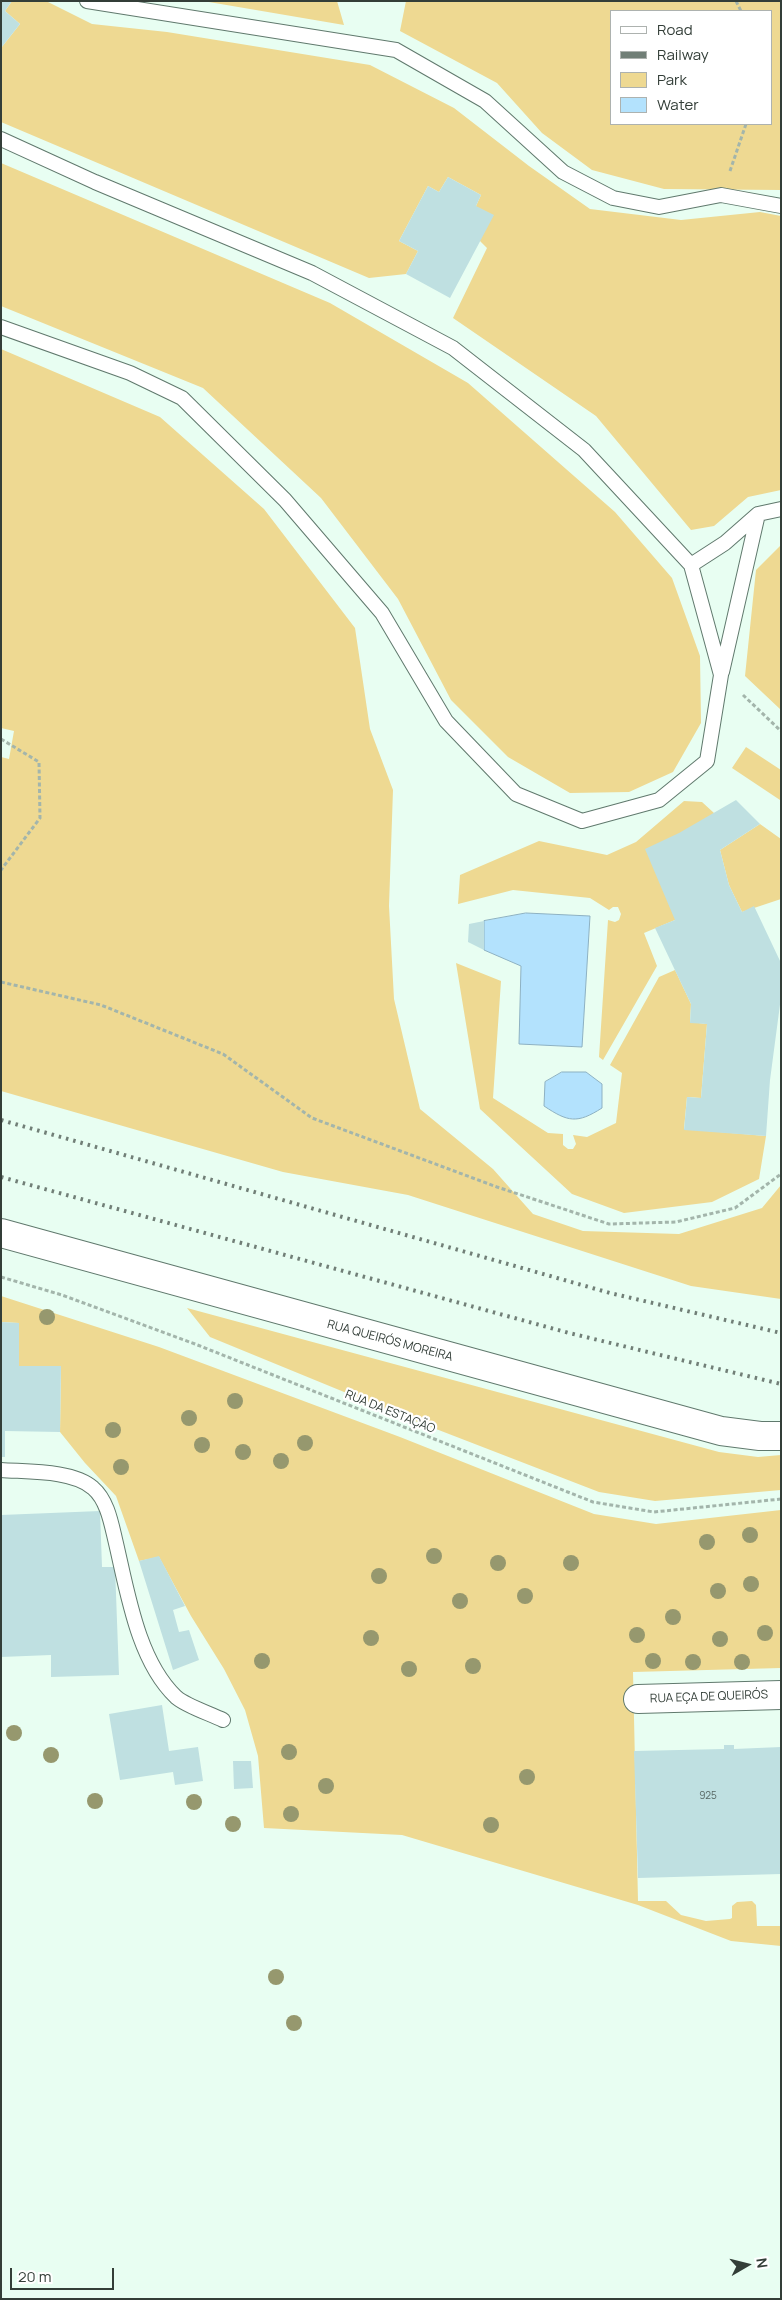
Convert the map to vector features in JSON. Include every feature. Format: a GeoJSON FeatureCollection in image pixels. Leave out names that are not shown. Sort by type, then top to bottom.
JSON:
{"type":"FeatureCollection","features":[{"type":"Feature","properties":{"kind":"main road","name":"RUA QUEIRÓS MOREIRA"},"geometry":{"type":"LineString","coordinates":[[1,1233],[721,1431],[760,1436],[781,1436]]}},
{"type":"Feature","properties":{"kind":"main road","name":"RUA EÇA DE QUEIRÓS"},"geometry":{"type":"LineString","coordinates":[[638,1699],[781,1695]]}},
{"type":"Feature","properties":{"kind":"lane"},"geometry":{"type":"LineString","coordinates":[[87,1],[396,50],[485,101],[563,172],[613,198],[659,207],[721,195],[781,206]]}},
{"type":"Feature","properties":{"kind":"lane"},"geometry":{"type":"LineString","coordinates":[[1,139],[95,182],[312,273],[453,348],[584,450],[691,565],[721,675]]}},
{"type":"Feature","properties":{"kind":"lane"},"geometry":{"type":"LineString","coordinates":[[1,326],[130,373],[182,398],[285,500],[382,613],[446,721],[516,794],[582,821],[660,800],[707,760],[721,675],[758,514]]}},
{"type":"Feature","properties":{"kind":"lane"},"geometry":{"type":"LineString","coordinates":[[691,565],[725,544],[758,514],[781,509]]}},
{"type":"Feature","properties":{"kind":"lane"},"geometry":{"type":"LineString","coordinates":[[1,1470],[65,1476],[80,1480],[93,1488],[103,1500],[110,1518],[131,1608],[150,1662],[177,1697],[224,1720]]}},
{"type":"Feature","properties":{"kind":"path"},"geometry":{"type":"LineString","coordinates":[[721,195],[746,125]]}},
{"type":"Feature","properties":{"kind":"path"},"geometry":{"type":"LineString","coordinates":[[721,675],[781,730]]}},
{"type":"Feature","properties":{"kind":"path"},"geometry":{"type":"LineString","coordinates":[[1,739],[39,762],[40,818],[1,870]]}},
{"type":"Feature","properties":{"kind":"path"},"geometry":{"type":"LineString","coordinates":[[1,982],[101,1005],[223,1054],[312,1118],[497,1187],[609,1224],[676,1222],[735,1208],[781,1174]]}},
{"type":"Feature","properties":{"kind":"path","name":"RUA DA ESTAÇÃO"},"geometry":{"type":"LineString","coordinates":[[1,1277],[62,1295],[196,1344],[593,1502],[654,1512],[781,1499]]}},
{"type":"Feature","properties":{"kind":"green space"},"geometry":{"type":"Polygon","coordinates":[[[12,1],[46,1],[92,24],[167,32],[370,65],[454,108],[529,166],[590,209],[681,220],[760,212],[781,216],[781,490],[748,497],[714,526],[691,530],[596,416],[453,318],[487,248],[480,241],[476,206],[481,195],[448,177],[439,192],[428,186],[399,241],[418,251],[406,274],[369,278],[1,122],[1,48],[20,24],[5,11],[12,1]]]}},
{"type":"Feature","properties":{"kind":"green space"},"geometry":{"type":"Polygon","coordinates":[[[203,1],[337,1],[344,25],[203,1]]]}},
{"type":"Feature","properties":{"kind":"green space"},"geometry":{"type":"Polygon","coordinates":[[[406,1],[781,1],[781,190],[664,189],[592,170],[542,133],[497,83],[400,31],[406,1]]]}},
{"type":"Feature","properties":{"kind":"green space"},"geometry":{"type":"Polygon","coordinates":[[[1,163],[330,303],[468,383],[615,512],[672,578],[700,656],[701,723],[673,772],[629,792],[570,793],[508,757],[451,700],[398,599],[321,498],[203,388],[1,306],[1,163]]]}},
{"type":"Feature","properties":{"kind":"green space"},"geometry":{"type":"Polygon","coordinates":[[[1,349],[160,417],[264,509],[355,628],[370,729],[393,790],[389,906],[394,999],[420,1109],[493,1169],[533,1214],[583,1231],[679,1234],[762,1208],[781,1185],[781,1299],[691,1286],[408,1195],[283,1172],[1,1091],[1,757],[9,759],[14,731],[1,728],[1,349]]]}},
{"type":"Feature","properties":{"kind":"green space"},"geometry":{"type":"Polygon","coordinates":[[[781,545],[781,710],[745,676],[756,570],[781,545]]]}},
{"type":"Feature","properties":{"kind":"green space"},"geometry":{"type":"Polygon","coordinates":[[[746,747],[781,770],[780,800],[732,768],[746,747]]]}},
{"type":"Feature","properties":{"kind":"green space"},"geometry":{"type":"Polygon","coordinates":[[[684,801],[702,802],[714,813],[675,920],[644,933],[657,966],[603,1060],[599,1057],[608,920],[615,922],[619,920],[621,914],[618,907],[613,907],[609,910],[590,898],[513,890],[458,904],[460,875],[539,841],[607,855],[636,842],[684,801]]]}},
{"type":"Feature","properties":{"kind":"green space"},"geometry":{"type":"Polygon","coordinates":[[[760,824],[781,839],[781,899],[742,912],[729,885],[720,850],[760,824]]]}},
{"type":"Feature","properties":{"kind":"green space"},"geometry":{"type":"Polygon","coordinates":[[[456,963],[501,981],[493,1098],[548,1133],[563,1134],[563,1145],[568,1149],[573,1149],[576,1144],[573,1135],[587,1137],[616,1123],[622,1073],[610,1065],[659,977],[675,970],[691,1004],[690,1022],[707,1024],[701,1098],[687,1097],[684,1129],[766,1136],[759,1179],[712,1202],[624,1213],[572,1194],[480,1109],[456,963]]]}},
{"type":"Feature","properties":{"kind":"green space"},"geometry":{"type":"Polygon","coordinates":[[[1,1296],[159,1347],[400,1437],[594,1514],[656,1524],[781,1510],[781,1668],[633,1672],[638,1901],[666,1901],[681,1915],[706,1921],[730,1919],[732,1918],[732,1906],[737,1902],[752,1901],[756,1905],[757,1926],[781,1926],[781,1946],[731,1941],[638,1905],[402,1835],[264,1828],[258,1756],[245,1710],[224,1669],[191,1616],[159,1557],[139,1561],[116,1496],[85,1463],[60,1432],[61,1366],[19,1366],[19,1323],[1,1322],[1,1296]]]}},
{"type":"Feature","properties":{"kind":"green space"},"geometry":{"type":"Polygon","coordinates":[[[187,1308],[719,1452],[758,1457],[781,1455],[781,1490],[655,1501],[599,1492],[405,1417],[210,1337],[187,1308]]]}},
{"type":"Feature","properties":{"kind":"water"},"geometry":{"type":"Polygon","coordinates":[[[526,913],[590,916],[582,1047],[519,1044],[521,966],[484,950],[484,921],[526,913]]]}},
{"type":"Feature","properties":{"kind":"water"},"geometry":{"type":"Polygon","coordinates":[[[562,1072],[586,1072],[602,1084],[602,1108],[586,1117],[573,1119],[566,1118],[544,1106],[545,1082],[562,1072]]]}},
{"type":"Feature","properties":{"kind":"building"},"geometry":{"type":"Polygon","coordinates":[[[1,1],[12,1],[5,11],[20,24],[1,48],[1,1]]]}},
{"type":"Feature","properties":{"kind":"building"},"geometry":{"type":"Polygon","coordinates":[[[448,177],[481,195],[476,206],[494,215],[450,298],[406,274],[418,251],[399,241],[428,186],[439,192],[448,177]]]}},
{"type":"Feature","properties":{"kind":"building"},"geometry":{"type":"Polygon","coordinates":[[[736,800],[760,824],[720,850],[729,885],[742,912],[754,906],[781,963],[781,997],[770,1080],[766,1136],[684,1130],[687,1097],[701,1098],[707,1024],[690,1023],[691,1004],[655,928],[675,920],[645,849],[679,833],[736,800]]]}},
{"type":"Feature","properties":{"kind":"building"},"geometry":{"type":"Polygon","coordinates":[[[484,921],[484,950],[468,942],[469,924],[484,921]]]}},
{"type":"Feature","properties":{"kind":"building"},"geometry":{"type":"Polygon","coordinates":[[[1,1322],[19,1323],[19,1366],[61,1366],[60,1432],[5,1431],[5,1457],[1,1457],[1,1322]]]}},
{"type":"Feature","properties":{"kind":"building"},"geometry":{"type":"Polygon","coordinates":[[[100,1511],[102,1567],[115,1567],[119,1675],[51,1677],[51,1655],[1,1657],[1,1515],[100,1511]]]}},
{"type":"Feature","properties":{"kind":"building"},"geometry":{"type":"Polygon","coordinates":[[[159,1556],[185,1606],[173,1610],[179,1632],[189,1630],[199,1660],[173,1670],[139,1561],[159,1556]]]}},
{"type":"Feature","properties":{"kind":"building"},"geometry":{"type":"Polygon","coordinates":[[[162,1705],[169,1751],[198,1747],[203,1781],[175,1785],[173,1772],[120,1780],[109,1714],[162,1705]]]}},
{"type":"Feature","properties":{"kind":"building"},"geometry":{"type":"Polygon","coordinates":[[[724,1745],[734,1745],[734,1749],[781,1747],[781,1874],[638,1878],[634,1751],[724,1749],[724,1745]]]}},
{"type":"Feature","properties":{"kind":"building"},"geometry":{"type":"Polygon","coordinates":[[[233,1761],[251,1761],[253,1788],[234,1789],[233,1761]]]}},
{"type":"Feature","properties":{"kind":"railway"},"geometry":{"type":"LineString","coordinates":[[1,1120],[610,1293],[781,1333]]}},
{"type":"Feature","properties":{"kind":"railway"},"geometry":{"type":"LineString","coordinates":[[1,1177],[569,1333],[781,1384]]}}]}
